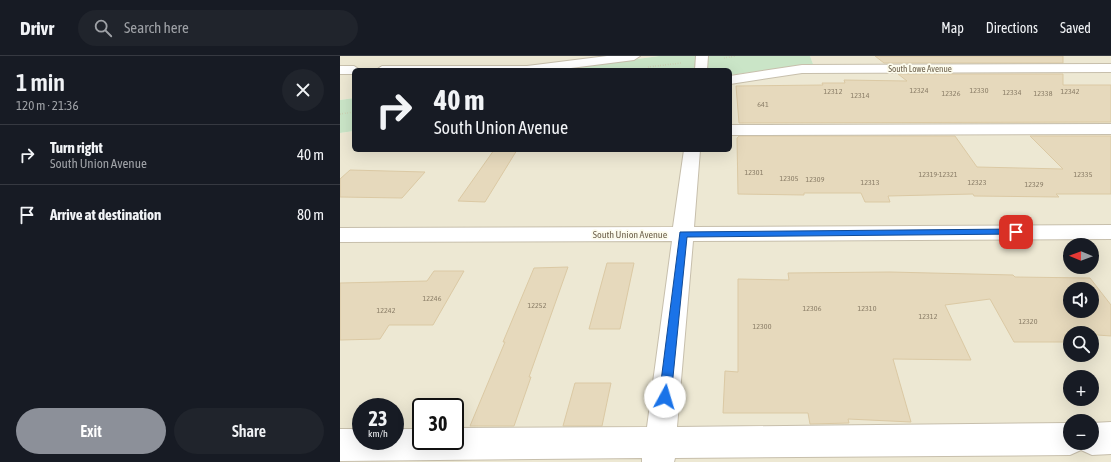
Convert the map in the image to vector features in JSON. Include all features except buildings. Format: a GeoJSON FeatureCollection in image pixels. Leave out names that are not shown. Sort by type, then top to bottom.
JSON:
{"type":"FeatureCollection","features":[{"type":"Feature","properties":{"kind":"street"},"geometry":{"type":"LineString","coordinates":[[542,68],[634,56]]}},
{"type":"Feature","properties":{"kind":"street"},"geometry":{"type":"LineString","coordinates":[[701,68],[702,56]]}},
{"type":"Feature","properties":{"kind":"street","name":"South Lowe Avenue"},"geometry":{"type":"LineString","coordinates":[[732,80],[802,69],[1111,68]]}},
{"type":"Feature","properties":{"kind":"street"},"geometry":{"type":"LineString","coordinates":[[340,70],[352,70]]}},
{"type":"Feature","properties":{"kind":"street"},"geometry":{"type":"LineString","coordinates":[[732,130],[1111,129]]}},
{"type":"Feature","properties":{"kind":"street"},"geometry":{"type":"LineString","coordinates":[[659,452],[692,152]]}},
{"type":"Feature","properties":{"kind":"street","name":"South Union Avenue"},"geometry":{"type":"LineString","coordinates":[[340,235],[1111,232]]}},
{"type":"Feature","properties":{"kind":"street"},"geometry":{"type":"LineString","coordinates":[[1099,439],[1111,438]]}},
{"type":"Feature","properties":{"kind":"street"},"geometry":{"type":"LineString","coordinates":[[340,444],[659,452],[1063,439]]}},
{"type":"Feature","properties":{"kind":"path"},"geometry":{"type":"LineString","coordinates":[[720,58],[736,56]]}},
{"type":"Feature","properties":{"kind":"path"},"geometry":{"type":"LineString","coordinates":[[643,68],[680,63]]}},
{"type":"Feature","properties":{"kind":"path"},"geometry":{"type":"LineString","coordinates":[[340,114],[352,112]]}},
{"type":"Feature","properties":{"kind":"shaded area"},"geometry":{"type":"Polygon","coordinates":[[[340,56],[659,56],[572,68],[352,68],[352,98],[340,100],[340,56]]]}},
{"type":"Feature","properties":{"kind":"shaded area"},"geometry":{"type":"Polygon","coordinates":[[[810,56],[1111,56],[1111,462],[340,462],[340,133],[352,131],[352,152],[732,152],[732,75],[813,64],[810,56]]]}},
{"type":"Feature","properties":{"kind":"green space"},"geometry":{"type":"Polygon","coordinates":[[[659,56],[810,56],[813,64],[732,75],[732,68],[572,68],[659,56]]]}},
{"type":"Feature","properties":{"kind":"green space"},"geometry":{"type":"Polygon","coordinates":[[[352,98],[352,131],[340,133],[340,100],[352,98]]]}},
{"type":"Feature","properties":{"kind":"route"},"geometry":{"type":"LineString","coordinates":[[665,397],[683,234],[1016,232]]}}]}
